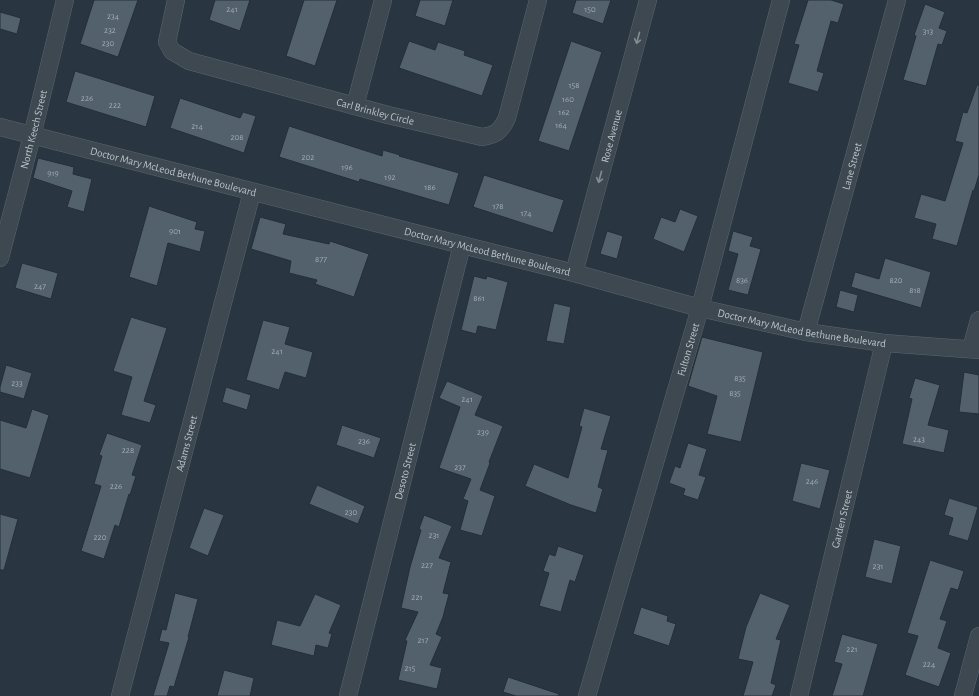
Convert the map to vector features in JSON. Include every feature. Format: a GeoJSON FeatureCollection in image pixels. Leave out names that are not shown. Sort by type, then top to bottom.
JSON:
{"type":"FeatureCollection","features":[{"type":"Feature","properties":{"kind":"street","name":"North Keech Street"},"geometry":{"type":"LineString","coordinates":[[0,258],[32,136],[65,0]]}},
{"type":"Feature","properties":{"kind":"street","name":"Carl Brinkley Circle"},"geometry":{"type":"LineString","coordinates":[[176,0],[167,42],[172,50],[188,61],[355,106],[482,137],[493,135],[503,127],[507,118],[538,0]]}},
{"type":"Feature","properties":{"kind":"street"},"geometry":{"type":"LineString","coordinates":[[355,106],[383,0]]}},
{"type":"Feature","properties":{"kind":"street","name":"Rose Avenue"},"geometry":{"type":"LineString","coordinates":[[574,272],[648,0]]}},
{"type":"Feature","properties":{"kind":"street","name":"Fulton Street"},"geometry":{"type":"LineString","coordinates":[[587,696],[700,308],[781,0]]}},
{"type":"Feature","properties":{"kind":"street","name":"Lane Street"},"geometry":{"type":"LineString","coordinates":[[806,332],[897,0]]}},
{"type":"Feature","properties":{"kind":"street","name":"Doctor Mary McLeod Bethune Boulevard"},"geometry":{"type":"LineString","coordinates":[[0,127],[252,192],[574,272],[700,308],[806,332],[884,343],[975,350]]}},
{"type":"Feature","properties":{"kind":"street","name":"Adams Street"},"geometry":{"type":"LineString","coordinates":[[120,696],[252,192]]}},
{"type":"Feature","properties":{"kind":"street","name":"Desoto Street"},"geometry":{"type":"LineString","coordinates":[[348,696],[462,245]]}},
{"type":"Feature","properties":{"kind":"street"},"geometry":{"type":"LineString","coordinates":[[975,350],[979,320]]}},
{"type":"Feature","properties":{"kind":"street","name":"Garden Street"},"geometry":{"type":"LineString","coordinates":[[799,696],[884,343]]}},
{"type":"Feature","properties":{"kind":"street"},"geometry":{"type":"LineString","coordinates":[[963,696],[979,636]]}},
{"type":"Feature","properties":{"kind":"building"},"geometry":{"type":"Polygon","coordinates":[[[94,0],[138,0],[118,57],[80,44],[94,0]]]}},
{"type":"Feature","properties":{"kind":"building"},"geometry":{"type":"Polygon","coordinates":[[[215,0],[250,0],[240,31],[209,20],[215,0]]]}},
{"type":"Feature","properties":{"kind":"building"},"geometry":{"type":"Polygon","coordinates":[[[304,0],[337,0],[315,66],[286,56],[304,0]]]}},
{"type":"Feature","properties":{"kind":"building"},"geometry":{"type":"Polygon","coordinates":[[[420,0],[453,0],[445,26],[415,16],[420,0]]]}},
{"type":"Feature","properties":{"kind":"building"},"geometry":{"type":"Polygon","coordinates":[[[576,0],[611,0],[603,24],[572,13],[576,0]]]}},
{"type":"Feature","properties":{"kind":"building"},"geometry":{"type":"Polygon","coordinates":[[[808,0],[831,0],[844,4],[838,23],[831,21],[817,71],[824,73],[818,92],[788,83],[799,45],[794,44],[808,0]]]}},
{"type":"Feature","properties":{"kind":"building"},"geometry":{"type":"Polygon","coordinates":[[[925,4],[945,12],[939,28],[947,31],[942,45],[938,44],[926,86],[903,80],[916,36],[914,35],[925,4]]]}},
{"type":"Feature","properties":{"kind":"building"},"geometry":{"type":"Polygon","coordinates":[[[0,12],[21,18],[17,34],[0,29],[0,12]]]}},
{"type":"Feature","properties":{"kind":"building"},"geometry":{"type":"Polygon","coordinates":[[[409,41],[435,50],[438,42],[465,51],[464,55],[493,65],[482,96],[399,68],[409,41]]]}},
{"type":"Feature","properties":{"kind":"building"},"geometry":{"type":"Polygon","coordinates":[[[571,41],[602,52],[569,151],[538,141],[571,41]]]}},
{"type":"Feature","properties":{"kind":"building"},"geometry":{"type":"Polygon","coordinates":[[[75,71],[155,96],[146,127],[66,102],[75,71]]]}},
{"type":"Feature","properties":{"kind":"building"},"geometry":{"type":"Polygon","coordinates":[[[977,85],[979,85],[979,175],[974,191],[973,190],[957,246],[932,239],[936,224],[914,218],[921,194],[945,201],[963,143],[955,141],[963,112],[967,113],[977,85]]]}},
{"type":"Feature","properties":{"kind":"building"},"geometry":{"type":"Polygon","coordinates":[[[180,98],[240,118],[243,112],[256,116],[244,153],[170,128],[180,98]]]}},
{"type":"Feature","properties":{"kind":"building"},"geometry":{"type":"Polygon","coordinates":[[[289,126],[382,156],[383,150],[459,173],[449,205],[360,179],[359,182],[279,157],[289,126]]]}},
{"type":"Feature","properties":{"kind":"building"},"geometry":{"type":"Polygon","coordinates":[[[38,158],[74,167],[73,174],[92,179],[84,212],[67,207],[72,191],[33,178],[38,158]]]}},
{"type":"Feature","properties":{"kind":"building"},"geometry":{"type":"Polygon","coordinates":[[[484,175],[564,200],[553,233],[473,207],[484,175]]]}},
{"type":"Feature","properties":{"kind":"building"},"geometry":{"type":"Polygon","coordinates":[[[149,206],[197,222],[195,229],[205,231],[200,252],[168,243],[157,286],[129,277],[149,206]]]}},
{"type":"Feature","properties":{"kind":"building"},"geometry":{"type":"Polygon","coordinates":[[[680,209],[698,216],[684,252],[653,239],[661,217],[675,222],[680,209]]]}},
{"type":"Feature","properties":{"kind":"building"},"geometry":{"type":"Polygon","coordinates":[[[260,217],[286,224],[283,234],[329,244],[330,241],[369,254],[354,297],[315,284],[317,280],[289,273],[291,261],[251,249],[260,217]]]}},
{"type":"Feature","properties":{"kind":"building"},"geometry":{"type":"Polygon","coordinates":[[[607,231],[623,236],[617,259],[600,254],[607,231]]]}},
{"type":"Feature","properties":{"kind":"building"},"geometry":{"type":"Polygon","coordinates":[[[733,231],[753,237],[750,246],[761,249],[748,295],[728,290],[738,254],[728,251],[733,231]]]}},
{"type":"Feature","properties":{"kind":"building"},"geometry":{"type":"Polygon","coordinates":[[[885,258],[931,272],[921,308],[851,287],[855,272],[879,279],[885,258]]]}},
{"type":"Feature","properties":{"kind":"building"},"geometry":{"type":"Polygon","coordinates":[[[22,263],[58,273],[51,299],[15,288],[22,263]]]}},
{"type":"Feature","properties":{"kind":"building"},"geometry":{"type":"Polygon","coordinates":[[[474,276],[486,279],[487,276],[508,282],[496,330],[478,326],[476,334],[461,330],[474,276]]]}},
{"type":"Feature","properties":{"kind":"building"},"geometry":{"type":"Polygon","coordinates":[[[840,290],[858,295],[854,312],[836,307],[840,290]]]}},
{"type":"Feature","properties":{"kind":"building"},"geometry":{"type":"Polygon","coordinates":[[[554,303],[571,307],[564,344],[546,341],[554,303]]]}},
{"type":"Feature","properties":{"kind":"building"},"geometry":{"type":"Polygon","coordinates":[[[131,317],[167,328],[144,401],[156,405],[150,423],[121,415],[132,377],[113,371],[131,317]]]}},
{"type":"Feature","properties":{"kind":"building"},"geometry":{"type":"Polygon","coordinates":[[[263,320],[290,327],[285,344],[313,352],[306,378],[285,372],[279,390],[246,380],[263,320]]]}},
{"type":"Feature","properties":{"kind":"building"},"geometry":{"type":"Polygon","coordinates":[[[702,337],[763,352],[741,442],[707,434],[717,396],[688,386],[702,337]]]}},
{"type":"Feature","properties":{"kind":"building"},"geometry":{"type":"Polygon","coordinates":[[[6,365],[32,373],[24,399],[0,392],[6,365]]]}},
{"type":"Feature","properties":{"kind":"building"},"geometry":{"type":"Polygon","coordinates":[[[964,372],[979,375],[979,414],[959,412],[964,372]]]}},
{"type":"Feature","properties":{"kind":"building"},"geometry":{"type":"Polygon","coordinates":[[[915,378],[940,385],[928,425],[949,430],[944,453],[902,444],[912,399],[909,398],[915,378]]]}},
{"type":"Feature","properties":{"kind":"building"},"geometry":{"type":"Polygon","coordinates":[[[447,381],[483,396],[475,415],[503,426],[480,490],[495,496],[482,536],[460,530],[468,501],[463,499],[471,479],[439,468],[460,407],[439,398],[447,381]]]}},
{"type":"Feature","properties":{"kind":"building"},"geometry":{"type":"Polygon","coordinates":[[[226,387],[251,395],[247,410],[222,402],[226,387]]]}},
{"type":"Feature","properties":{"kind":"building"},"geometry":{"type":"Polygon","coordinates":[[[584,408],[611,416],[601,449],[608,450],[598,487],[603,489],[596,513],[571,505],[525,486],[534,464],[568,478],[582,427],[579,426],[584,408]]]}},
{"type":"Feature","properties":{"kind":"building"},"geometry":{"type":"Polygon","coordinates":[[[32,409],[49,415],[30,478],[0,469],[0,420],[26,428],[32,409]]]}},
{"type":"Feature","properties":{"kind":"building"},"geometry":{"type":"Polygon","coordinates":[[[342,425],[381,438],[374,458],[336,445],[342,425]]]}},
{"type":"Feature","properties":{"kind":"building"},"geometry":{"type":"Polygon","coordinates":[[[107,433],[142,445],[132,475],[136,476],[130,495],[129,494],[119,527],[115,525],[104,559],[81,551],[101,486],[94,484],[102,456],[99,455],[107,433]]]}},
{"type":"Feature","properties":{"kind":"building"},"geometry":{"type":"Polygon","coordinates":[[[688,443],[707,449],[699,475],[706,477],[698,500],[683,495],[685,489],[669,483],[675,466],[680,468],[688,443]]]}},
{"type":"Feature","properties":{"kind":"building"},"geometry":{"type":"Polygon","coordinates":[[[801,463],[830,470],[820,509],[792,501],[801,463]]]}},
{"type":"Feature","properties":{"kind":"building"},"geometry":{"type":"Polygon","coordinates":[[[317,485],[365,506],[358,524],[309,504],[317,485]]]}},
{"type":"Feature","properties":{"kind":"building"},"geometry":{"type":"Polygon","coordinates":[[[949,498],[978,507],[968,541],[948,535],[953,518],[944,515],[949,498]]]}},
{"type":"Feature","properties":{"kind":"building"},"geometry":{"type":"Polygon","coordinates":[[[204,508],[224,515],[208,556],[189,548],[204,508]]]}},
{"type":"Feature","properties":{"kind":"building"},"geometry":{"type":"Polygon","coordinates":[[[0,514],[18,519],[4,570],[0,570],[0,514]]]}},
{"type":"Feature","properties":{"kind":"building"},"geometry":{"type":"Polygon","coordinates":[[[424,515],[452,526],[439,558],[451,562],[443,593],[449,594],[443,617],[436,634],[442,637],[430,665],[442,668],[437,689],[398,680],[407,641],[405,640],[418,612],[401,608],[410,567],[421,530],[419,529],[424,515]]]}},
{"type":"Feature","properties":{"kind":"building"},"geometry":{"type":"Polygon","coordinates":[[[874,539],[901,546],[892,584],[865,577],[874,539]]]}},
{"type":"Feature","properties":{"kind":"building"},"geometry":{"type":"Polygon","coordinates":[[[558,546],[584,555],[575,582],[570,580],[561,612],[539,606],[549,573],[543,571],[549,554],[555,556],[558,546]]]}},
{"type":"Feature","properties":{"kind":"building"},"geometry":{"type":"Polygon","coordinates":[[[930,560],[964,571],[958,590],[951,588],[940,619],[947,621],[938,648],[951,653],[939,687],[905,675],[918,636],[907,633],[930,560]]]}},
{"type":"Feature","properties":{"kind":"building"},"geometry":{"type":"Polygon","coordinates":[[[175,593],[198,599],[189,637],[174,687],[170,686],[167,696],[153,696],[169,643],[159,641],[162,629],[166,630],[175,593]]]}},
{"type":"Feature","properties":{"kind":"building"},"geometry":{"type":"Polygon","coordinates":[[[760,593],[790,605],[776,639],[781,640],[771,683],[776,685],[772,696],[743,696],[753,662],[738,659],[746,627],[760,593]]]}},
{"type":"Feature","properties":{"kind":"building"},"geometry":{"type":"Polygon","coordinates":[[[315,594],[341,605],[329,633],[332,634],[328,648],[316,645],[314,656],[271,645],[277,620],[300,626],[315,594]]]}},
{"type":"Feature","properties":{"kind":"building"},"geometry":{"type":"Polygon","coordinates":[[[641,607],[668,616],[667,621],[676,624],[669,646],[633,634],[641,607]]]}},
{"type":"Feature","properties":{"kind":"building"},"geometry":{"type":"Polygon","coordinates":[[[842,634],[878,644],[863,696],[832,696],[842,664],[834,662],[842,634]]]}},
{"type":"Feature","properties":{"kind":"building"},"geometry":{"type":"Polygon","coordinates":[[[224,670],[254,678],[250,696],[217,696],[224,670]]]}},
{"type":"Feature","properties":{"kind":"building"},"geometry":{"type":"Polygon","coordinates":[[[508,677],[559,694],[558,696],[516,696],[503,692],[508,677]]]}}]}
